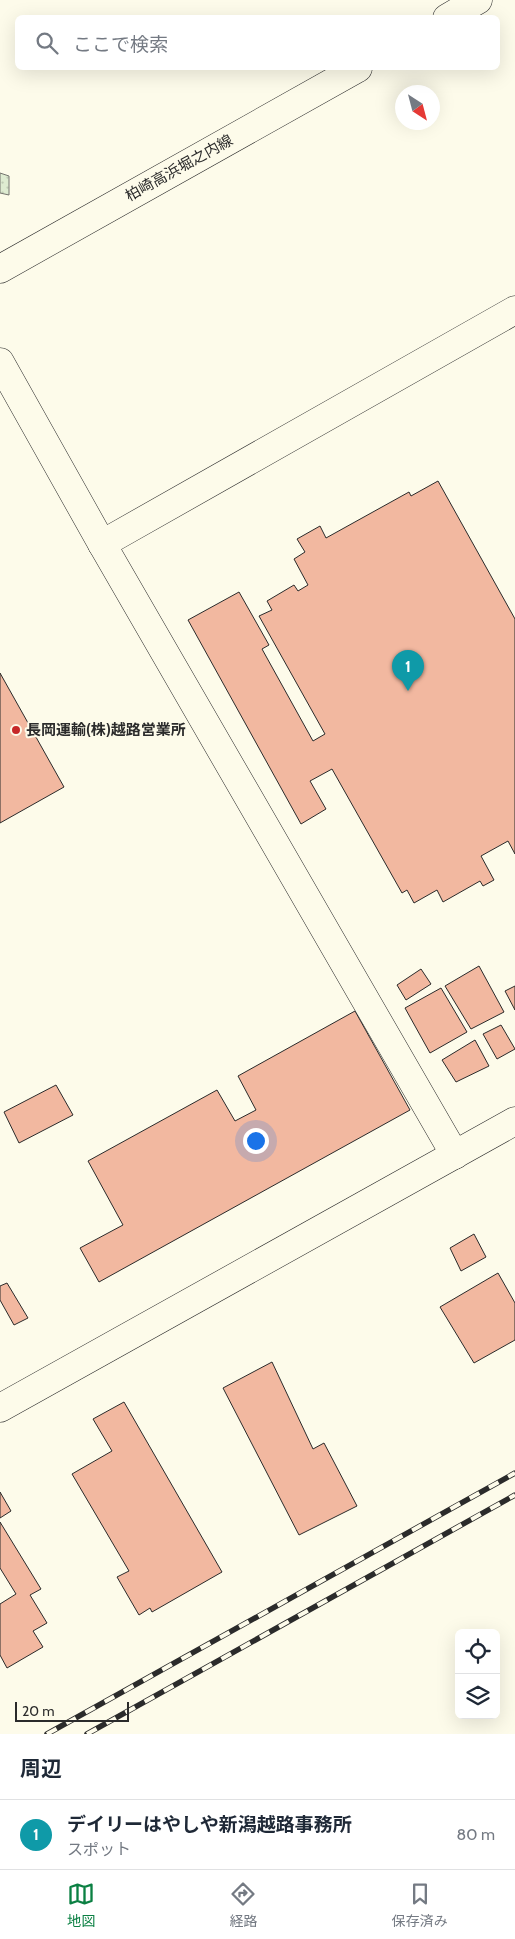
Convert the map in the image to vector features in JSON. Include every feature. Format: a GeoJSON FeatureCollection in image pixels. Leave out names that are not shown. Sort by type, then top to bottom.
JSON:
{"type":"FeatureCollection","features":[{"type":"Feature","properties":{"kind":"street"},"geometry":{"type":"LineString","coordinates":[[452,15],[478,0]]}},
{"type":"Feature","properties":{"kind":"street","name":"柏崎高浜堀之内線"},"geometry":{"type":"LineString","coordinates":[[0,269],[354,70]]}},
{"type":"Feature","properties":{"kind":"street"},"geometry":{"type":"LineString","coordinates":[[102,544],[515,310]]}},
{"type":"Feature","properties":{"kind":"street"},"geometry":{"type":"LineString","coordinates":[[0,362],[102,544],[456,1155]]}},
{"type":"Feature","properties":{"kind":"street"},"geometry":{"type":"LineString","coordinates":[[0,1408],[515,1121]]}},
{"type":"Feature","properties":{"kind":"green space"},"geometry":{"type":"Polygon","coordinates":[[[0,173],[9,176],[9,195],[0,193],[0,173]]]}},
{"type":"Feature","properties":{"kind":"building"},"geometry":{"type":"Polygon","coordinates":[[[438,481],[515,619],[515,854],[508,841],[481,856],[494,880],[483,886],[480,881],[443,902],[437,890],[414,903],[407,890],[402,893],[332,769],[310,781],[326,809],[301,824],[188,620],[239,592],[269,645],[262,649],[313,741],[325,734],[259,616],[272,610],[267,601],[294,585],[298,591],[308,585],[294,559],[305,552],[297,539],[320,526],[326,538],[409,492],[411,496],[438,481]]]}},
{"type":"Feature","properties":{"kind":"building","name":"長岡運輸(株)越路営業所"},"geometry":{"type":"Polygon","coordinates":[[[0,673],[64,787],[0,823],[0,673]]]}},
{"type":"Feature","properties":{"kind":"building"},"geometry":{"type":"Polygon","coordinates":[[[479,966],[504,1012],[471,1029],[445,986],[479,966]]]}},
{"type":"Feature","properties":{"kind":"building"},"geometry":{"type":"Polygon","coordinates":[[[421,969],[431,984],[406,1000],[397,985],[421,969]]]}},
{"type":"Feature","properties":{"kind":"building"},"geometry":{"type":"Polygon","coordinates":[[[515,986],[515,1010],[505,991],[515,986]]]}},
{"type":"Feature","properties":{"kind":"building"},"geometry":{"type":"Polygon","coordinates":[[[441,988],[467,1032],[430,1053],[405,1008],[441,988]]]}},
{"type":"Feature","properties":{"kind":"building"},"geometry":{"type":"Polygon","coordinates":[[[355,1011],[410,1110],[99,1282],[80,1248],[123,1225],[88,1161],[217,1090],[235,1121],[256,1110],[238,1076],[355,1011]]]}},
{"type":"Feature","properties":{"kind":"building"},"geometry":{"type":"Polygon","coordinates":[[[501,1025],[515,1049],[497,1059],[483,1034],[501,1025]]]}},
{"type":"Feature","properties":{"kind":"building"},"geometry":{"type":"Polygon","coordinates":[[[475,1040],[489,1066],[456,1082],[442,1060],[475,1040]]]}},
{"type":"Feature","properties":{"kind":"building"},"geometry":{"type":"Polygon","coordinates":[[[56,1085],[73,1115],[19,1143],[4,1112],[56,1085]]]}},
{"type":"Feature","properties":{"kind":"building"},"geometry":{"type":"Polygon","coordinates":[[[474,1234],[486,1257],[461,1271],[450,1248],[474,1234]]]}},
{"type":"Feature","properties":{"kind":"building"},"geometry":{"type":"Polygon","coordinates":[[[498,1273],[515,1303],[515,1340],[474,1363],[440,1307],[498,1273]]]}},
{"type":"Feature","properties":{"kind":"building"},"geometry":{"type":"Polygon","coordinates":[[[7,1283],[28,1318],[14,1325],[0,1300],[0,1286],[7,1283]]]}},
{"type":"Feature","properties":{"kind":"building"},"geometry":{"type":"Polygon","coordinates":[[[272,1362],[313,1449],[324,1443],[357,1506],[299,1535],[223,1388],[272,1362]]]}},
{"type":"Feature","properties":{"kind":"building"},"geometry":{"type":"Polygon","coordinates":[[[124,1402],[222,1572],[152,1612],[150,1608],[139,1615],[117,1577],[129,1571],[72,1474],[112,1451],[93,1419],[124,1402]]]}},
{"type":"Feature","properties":{"kind":"building"},"geometry":{"type":"Polygon","coordinates":[[[0,1492],[11,1511],[0,1518],[0,1492]]]}},
{"type":"Feature","properties":{"kind":"building"},"geometry":{"type":"Polygon","coordinates":[[[0,1522],[41,1589],[30,1595],[47,1623],[33,1631],[43,1647],[7,1668],[0,1655],[0,1604],[16,1594],[0,1568],[0,1522]]]}},
{"type":"Feature","properties":{"kind":"railway"},"geometry":{"type":"LineString","coordinates":[[47,1734],[515,1473]]}},
{"type":"Feature","properties":{"kind":"railway"},"geometry":{"type":"LineString","coordinates":[[87,1734],[515,1495]]}},
{"type":"Feature","properties":{"kind":"place","name":"デイリーはやしや新潟越路事務所"},"geometry":{"type":"Point","coordinates":[408,691]}},
{"type":"Feature","properties":{"kind":"place","name":"長岡運輸(株)越路営業所"},"geometry":{"type":"Point","coordinates":[16,730]}}]}
